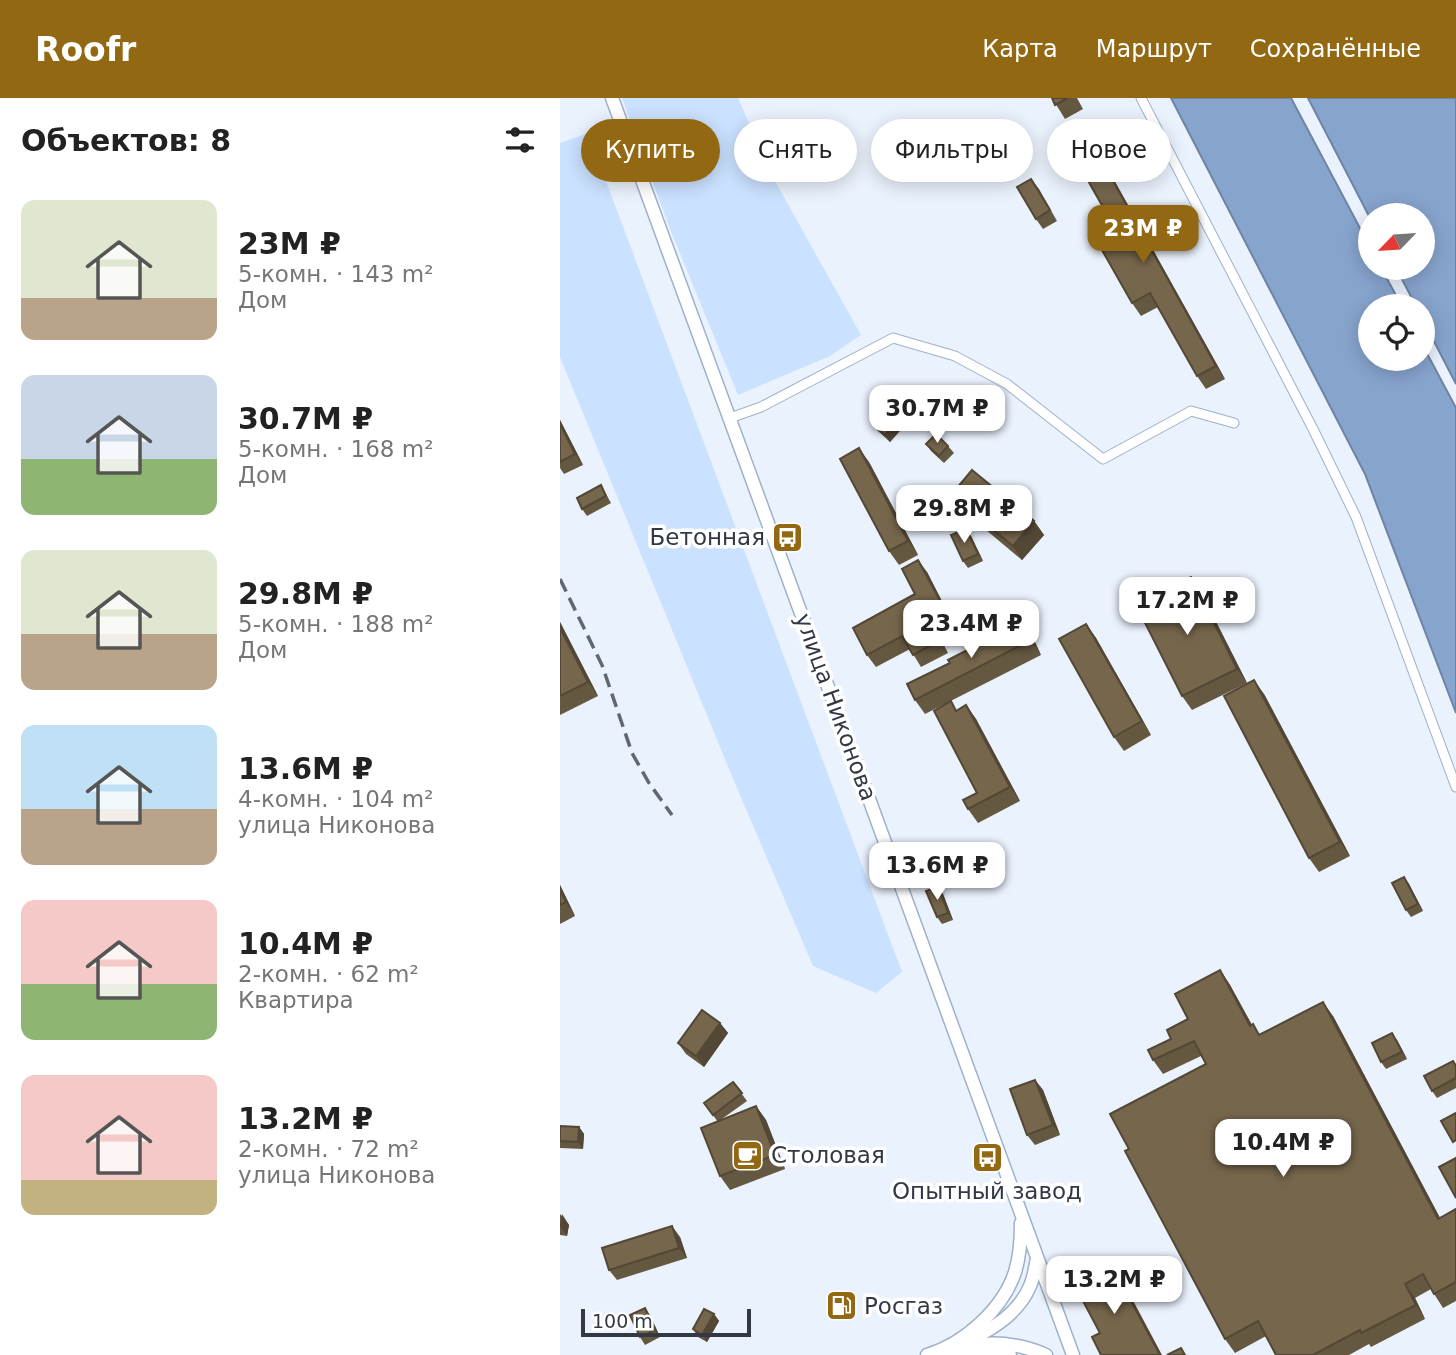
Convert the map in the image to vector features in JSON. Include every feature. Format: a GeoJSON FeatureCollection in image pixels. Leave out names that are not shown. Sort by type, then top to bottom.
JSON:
{"type":"FeatureCollection","features":[{"type":"Feature","properties":{"kind":"main road","name":"улица Никонова"},"geometry":{"type":"LineString","coordinates":[[612,98],[1073,1355]]}},
{"type":"Feature","properties":{"kind":"main road"},"geometry":{"type":"LineString","coordinates":[[933,1353],[968,1332],[988,1315],[1003,1296],[1017,1263],[1021,1216]]}},
{"type":"Feature","properties":{"kind":"main road"},"geometry":{"type":"LineString","coordinates":[[933,1353],[978,1336],[1002,1321],[1030,1286],[1037,1258]]}},
{"type":"Feature","properties":{"kind":"main road"},"geometry":{"type":"LineString","coordinates":[[933,1353],[982,1343],[1007,1344],[1046,1355]]}},
{"type":"Feature","properties":{"kind":"main road"},"geometry":{"type":"LineString","coordinates":[[933,1353],[1010,1355]]}},
{"type":"Feature","properties":{"kind":"street"},"geometry":{"type":"LineString","coordinates":[[1141,98],[1356,517],[1456,787]]}},
{"type":"Feature","properties":{"kind":"street"},"geometry":{"type":"LineString","coordinates":[[730,418],[761,407],[893,338],[955,356],[1007,384],[1103,459],[1191,411],[1234,423]]}},
{"type":"Feature","properties":{"kind":"shaded area"},"geometry":{"type":"Polygon","coordinates":[[[622,98],[738,98],[747,119],[734,119],[734,182],[775,182],[861,335],[830,356],[738,395],[653,182],[720,182],[720,119],[630,119],[622,98]]]}},
{"type":"Feature","properties":{"kind":"shaded area"},"geometry":{"type":"Polygon","coordinates":[[[1171,98],[1291,98],[1358,224],[1358,280],[1388,280],[1395,294],[1358,294],[1358,371],[1435,371],[1435,369],[1456,408],[1456,713],[1365,474],[1171,98]]]}},
{"type":"Feature","properties":{"kind":"shaded area"},"geometry":{"type":"Polygon","coordinates":[[[1308,98],[1456,98],[1456,384],[1435,343],[1435,294],[1410,294],[1402,280],[1435,280],[1435,203],[1362,203],[1308,98]]]}},
{"type":"Feature","properties":{"kind":"shaded area"},"geometry":{"type":"Polygon","coordinates":[[[581,136],[581,182],[606,182],[902,972],[876,993],[813,966],[560,357],[560,143],[581,136]]]}},
{"type":"Feature","properties":{"kind":"building"},"geometry":{"type":"Polygon","coordinates":[[[1052,98],[1068,98],[1055,105],[1052,98]]]}},
{"type":"Feature","properties":{"kind":"building"},"geometry":{"type":"Polygon","coordinates":[[[1026,182],[1033,182],[1050,210],[1036,219],[1017,187],[1026,182]]]}},
{"type":"Feature","properties":{"kind":"building"},"geometry":{"type":"Polygon","coordinates":[[[1089,182],[1114,182],[1216,366],[1197,376],[1150,293],[1132,303],[1102,250],[1121,239],[1089,182]]]}},
{"type":"Feature","properties":{"kind":"building"},"geometry":{"type":"Polygon","coordinates":[[[888,407],[900,418],[885,435],[873,424],[888,407]]]}},
{"type":"Feature","properties":{"kind":"building"},"geometry":{"type":"Polygon","coordinates":[[[560,424],[575,454],[560,462],[560,424]]]}},
{"type":"Feature","properties":{"kind":"building"},"geometry":{"type":"Polygon","coordinates":[[[936,434],[948,446],[939,456],[926,444],[936,434]]]}},
{"type":"Feature","properties":{"kind":"building"},"geometry":{"type":"Polygon","coordinates":[[[859,448],[908,541],[889,551],[840,459],[859,448]]]}},
{"type":"Feature","properties":{"kind":"building"},"geometry":{"type":"Polygon","coordinates":[[[972,470],[1034,521],[1013,546],[951,495],[972,470]]]}},
{"type":"Feature","properties":{"kind":"building"},"geometry":{"type":"Polygon","coordinates":[[[601,485],[606,496],[582,509],[577,498],[601,485]]]}},
{"type":"Feature","properties":{"kind":"building"},"geometry":{"type":"Polygon","coordinates":[[[966,529],[978,554],[963,561],[951,535],[966,529]]]}},
{"type":"Feature","properties":{"kind":"building"},"geometry":{"type":"Polygon","coordinates":[[[918,560],[944,608],[926,617],[939,641],[913,655],[902,636],[867,655],[853,628],[915,594],[902,569],[918,560]]]}},
{"type":"Feature","properties":{"kind":"building"},"geometry":{"type":"Polygon","coordinates":[[[1191,577],[1237,669],[1182,696],[1136,605],[1191,577]]]}},
{"type":"Feature","properties":{"kind":"building"},"geometry":{"type":"Polygon","coordinates":[[[1022,622],[1031,640],[915,700],[907,684],[1022,622]]]}},
{"type":"Feature","properties":{"kind":"building"},"geometry":{"type":"Polygon","coordinates":[[[1086,624],[1142,721],[1114,737],[1059,639],[1086,624]]]}},
{"type":"Feature","properties":{"kind":"building"},"geometry":{"type":"Polygon","coordinates":[[[560,628],[588,682],[560,696],[560,628]]]}},
{"type":"Feature","properties":{"kind":"building"},"geometry":{"type":"Polygon","coordinates":[[[1254,680],[1340,842],[1309,858],[1224,696],[1254,680]]]}},
{"type":"Feature","properties":{"kind":"building"},"geometry":{"type":"Polygon","coordinates":[[[951,701],[956,711],[966,705],[1010,787],[968,809],[963,800],[977,793],[934,711],[951,701]]]}},
{"type":"Feature","properties":{"kind":"building"},"geometry":{"type":"Polygon","coordinates":[[[1404,877],[1418,904],[1406,910],[1392,883],[1404,877]]]}},
{"type":"Feature","properties":{"kind":"building"},"geometry":{"type":"Polygon","coordinates":[[[938,887],[948,913],[937,917],[926,891],[938,887]]]}},
{"type":"Feature","properties":{"kind":"building"},"geometry":{"type":"Polygon","coordinates":[[[560,891],[566,902],[560,905],[560,891]]]}},
{"type":"Feature","properties":{"kind":"building"},"geometry":{"type":"Polygon","coordinates":[[[1220,970],[1250,1026],[1253,1024],[1259,1035],[1323,1002],[1438,1219],[1456,1209],[1456,1282],[1434,1294],[1423,1274],[1405,1284],[1416,1305],[1313,1355],[1276,1355],[1258,1321],[1225,1339],[1125,1151],[1129,1149],[1110,1114],[1206,1064],[1194,1041],[1153,1060],[1148,1050],[1171,1039],[1167,1030],[1188,1019],[1175,994],[1220,970]]]}},
{"type":"Feature","properties":{"kind":"building"},"geometry":{"type":"Polygon","coordinates":[[[702,1010],[720,1023],[696,1056],[678,1043],[702,1010]]]}},
{"type":"Feature","properties":{"kind":"building"},"geometry":{"type":"Polygon","coordinates":[[[1392,1033],[1402,1052],[1381,1062],[1372,1043],[1392,1033]]]}},
{"type":"Feature","properties":{"kind":"building"},"geometry":{"type":"Polygon","coordinates":[[[1453,1061],[1456,1078],[1432,1091],[1424,1076],[1453,1061]]]}},
{"type":"Feature","properties":{"kind":"building"},"geometry":{"type":"Polygon","coordinates":[[[1035,1080],[1053,1125],[1027,1135],[1010,1089],[1035,1080]]]}},
{"type":"Feature","properties":{"kind":"building"},"geometry":{"type":"Polygon","coordinates":[[[733,1082],[742,1093],[713,1115],[704,1103],[733,1082]]]}},
{"type":"Feature","properties":{"kind":"building","name":"Столовая"},"geometry":{"type":"Polygon","coordinates":[[[756,1106],[775,1155],[720,1176],[701,1128],[756,1106]]]}},
{"type":"Feature","properties":{"kind":"building"},"geometry":{"type":"Polygon","coordinates":[[[1456,1113],[1456,1140],[1453,1142],[1441,1121],[1456,1113]]]}},
{"type":"Feature","properties":{"kind":"building"},"geometry":{"type":"Polygon","coordinates":[[[560,1126],[579,1127],[578,1142],[560,1141],[560,1126]]]}},
{"type":"Feature","properties":{"kind":"building"},"geometry":{"type":"Polygon","coordinates":[[[1456,1158],[1456,1198],[1439,1167],[1456,1158]]]}},
{"type":"Feature","properties":{"kind":"building"},"geometry":{"type":"Polygon","coordinates":[[[672,1226],[679,1248],[609,1270],[602,1248],[672,1226]]]}},
{"type":"Feature","properties":{"kind":"building"},"geometry":{"type":"Polygon","coordinates":[[[1111,1264],[1160,1355],[1101,1355],[1092,1337],[1100,1333],[1074,1284],[1111,1264]]]}},
{"type":"Feature","properties":{"kind":"building"},"geometry":{"type":"Polygon","coordinates":[[[645,1308],[655,1330],[640,1337],[630,1315],[645,1308]]]}},
{"type":"Feature","properties":{"kind":"building"},"geometry":{"type":"Polygon","coordinates":[[[704,1309],[714,1314],[702,1335],[693,1329],[704,1309]]]}},
{"type":"Feature","properties":{"kind":"building"},"geometry":{"type":"Polygon","coordinates":[[[1181,1348],[1185,1355],[1167,1355],[1181,1348]]]}},
{"type":"Feature","properties":{"kind":"railway"},"geometry":{"type":"LineString","coordinates":[[560,579],[602,665],[632,753],[672,815]]}},
{"type":"Feature","properties":{"kind":"place","name":"Бетонная"},"geometry":{"type":"Point","coordinates":[788,537]}},
{"type":"Feature","properties":{"kind":"place","name":"Столовая"},"geometry":{"type":"Point","coordinates":[748,1155]}},
{"type":"Feature","properties":{"kind":"place","name":"Опытный завод"},"geometry":{"type":"Point","coordinates":[987,1157]}},
{"type":"Feature","properties":{"kind":"place","name":"Росгаз"},"geometry":{"type":"Point","coordinates":[841,1306]}}]}
